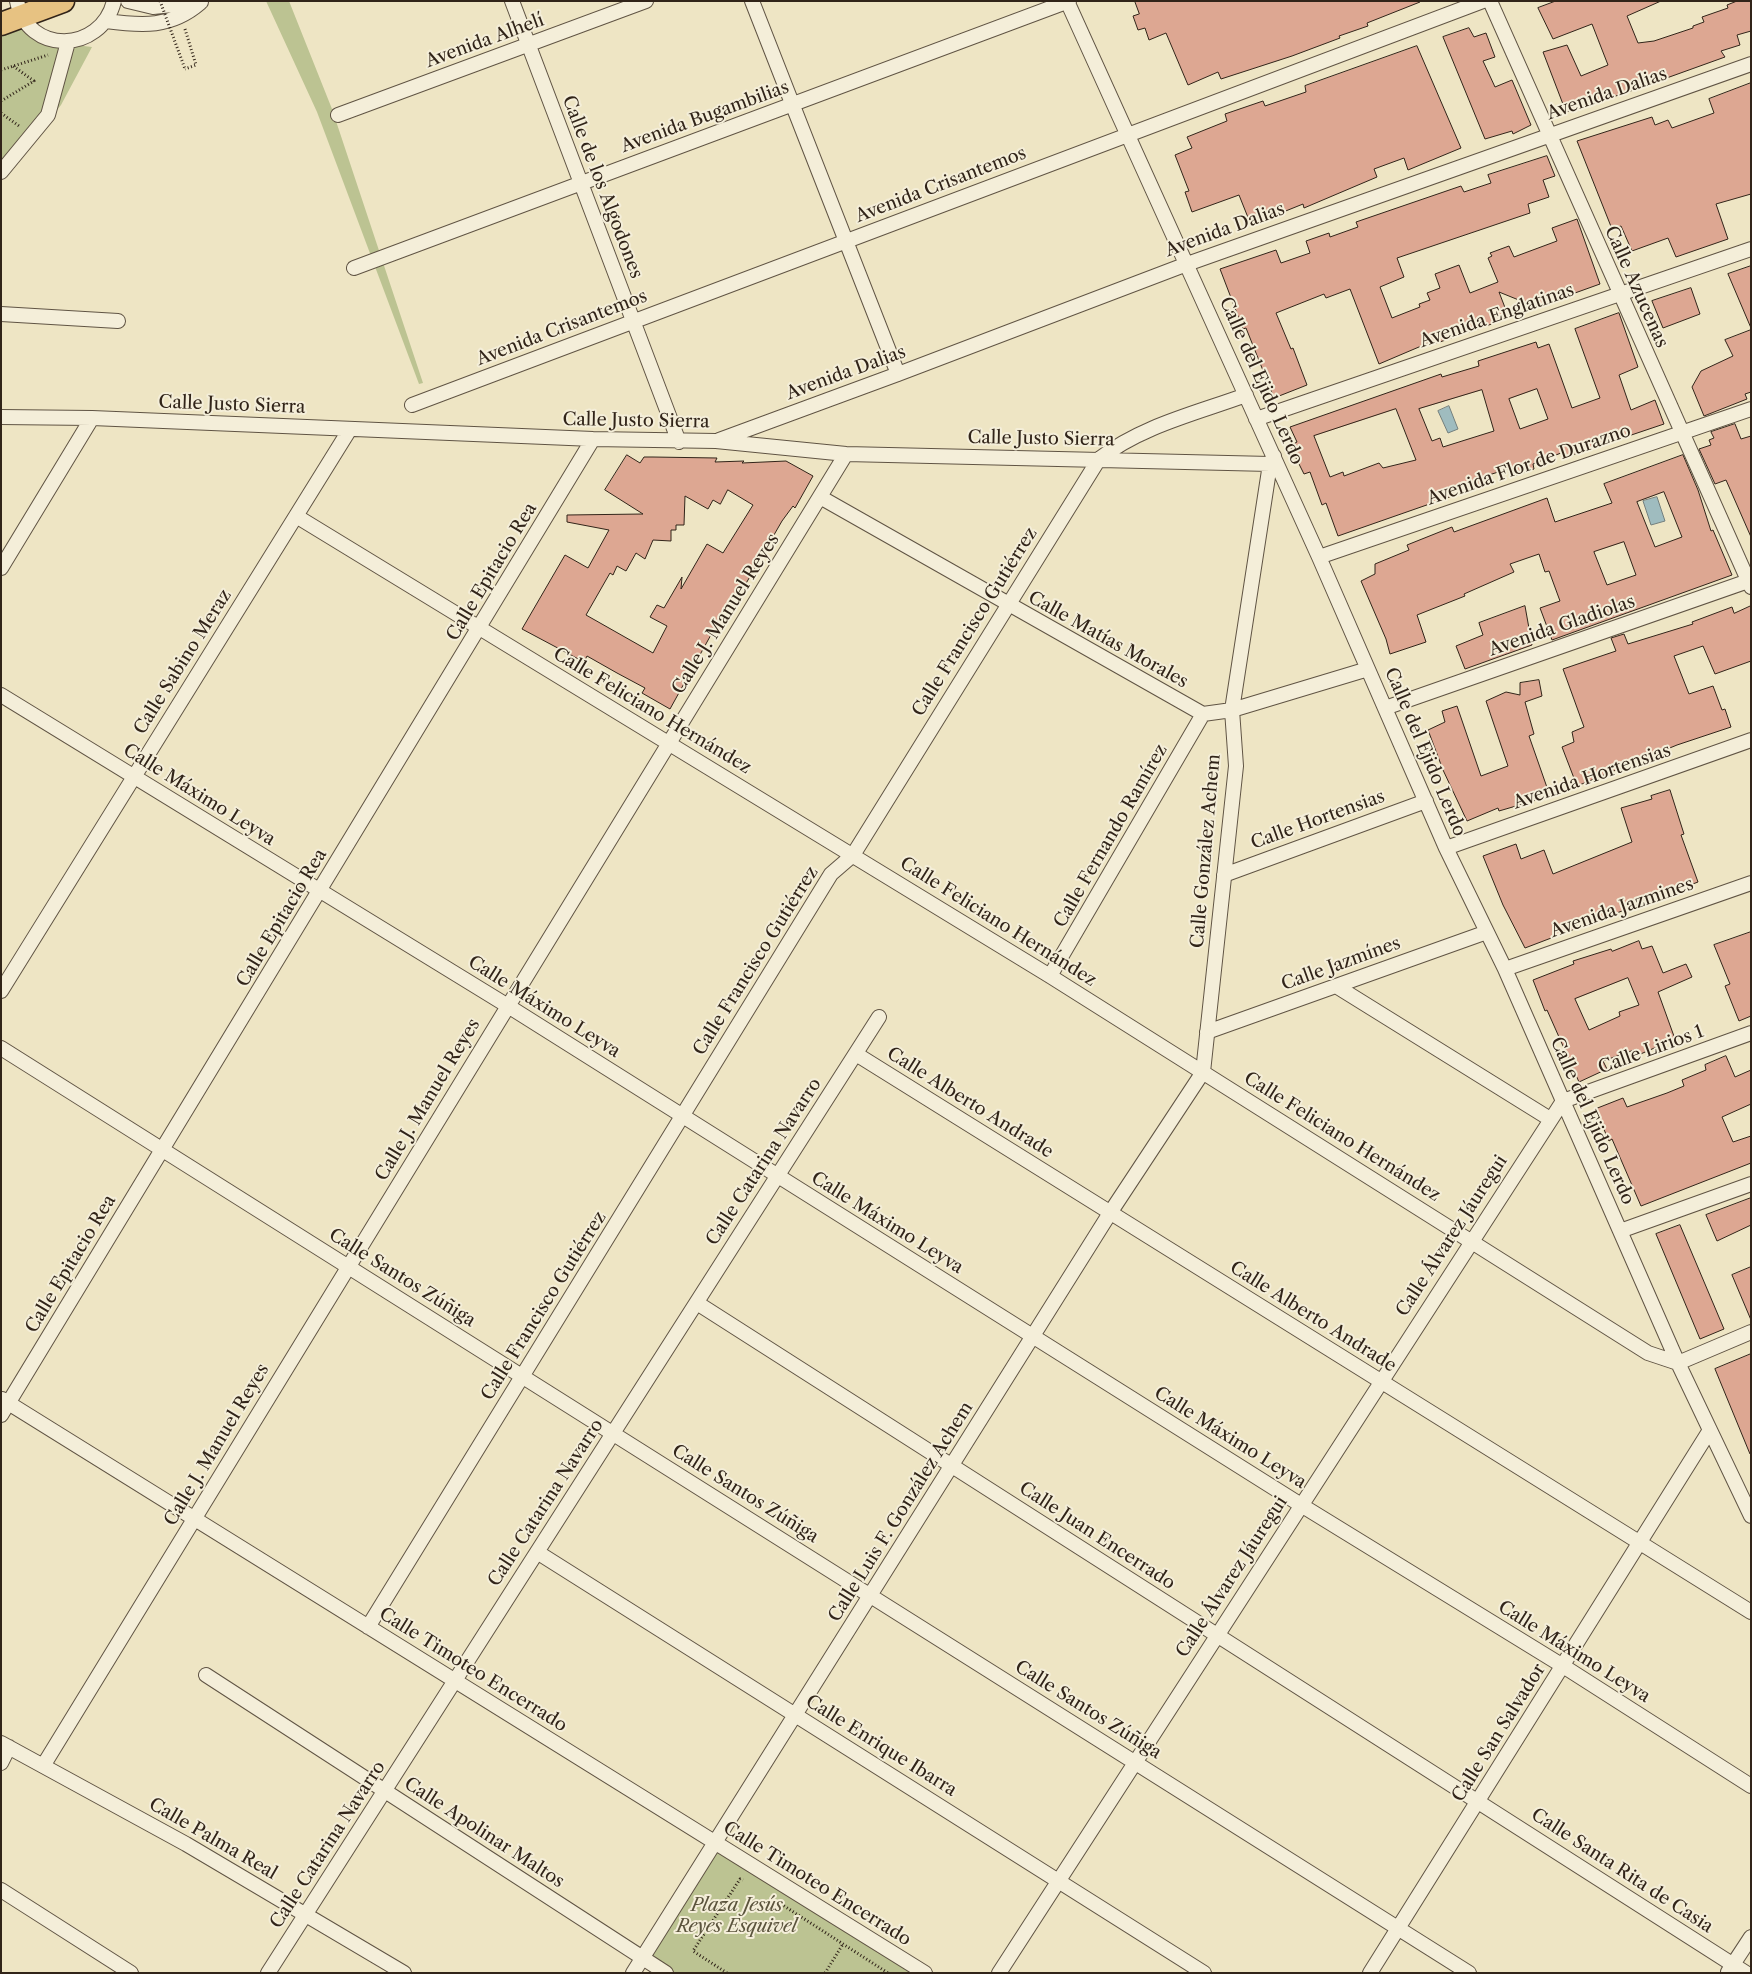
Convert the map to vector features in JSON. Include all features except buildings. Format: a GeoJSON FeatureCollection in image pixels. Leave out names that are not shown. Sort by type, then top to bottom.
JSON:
{"type":"FeatureCollection","features":[{"type":"Feature","properties":{"kind":"main road"},"geometry":{"type":"LineString","coordinates":[[13,14],[64,1]]}},
{"type":"Feature","properties":{"kind":"street"},"geometry":{"type":"LineString","coordinates":[[13,14],[41,35],[54,40],[68,42],[82,39],[95,32],[106,21],[114,1]]}},
{"type":"Feature","properties":{"kind":"street"},"geometry":{"type":"LineString","coordinates":[[128,1],[153,7],[202,2]]}},
{"type":"Feature","properties":{"kind":"street","name":"Calle de los Algodones"},"geometry":{"type":"LineString","coordinates":[[512,1],[632,321],[680,442]]}},
{"type":"Feature","properties":{"kind":"street","name":"Avenida Alhelí"},"geometry":{"type":"LineString","coordinates":[[338,115],[646,1]]}},
{"type":"Feature","properties":{"kind":"street"},"geometry":{"type":"LineString","coordinates":[[752,1],[898,374]]}},
{"type":"Feature","properties":{"kind":"street","name":"Avenida Crisantemos"},"geometry":{"type":"LineString","coordinates":[[412,405],[1483,1]]}},
{"type":"Feature","properties":{"kind":"street","name":"Calle Azucenas"},"geometry":{"type":"LineString","coordinates":[[1490,1],[1681,433],[1750,583]]}},
{"type":"Feature","properties":{"kind":"street"},"geometry":{"type":"LineString","coordinates":[[106,21],[134,25],[154,24],[181,17],[202,2]]}},
{"type":"Feature","properties":{"kind":"street","name":"Avenida Bugambilias"},"geometry":{"type":"LineString","coordinates":[[354,268],[1068,2]]}},
{"type":"Feature","properties":{"kind":"street","name":"Calle del Ejido Lerdo"},"geometry":{"type":"LineString","coordinates":[[1068,2],[1246,395],[1272,460],[1320,557],[1446,848],[1505,969],[1678,1363],[1710,1430],[1746,1492],[1751,1516]]}},
{"type":"Feature","properties":{"kind":"street"},"geometry":{"type":"LineString","coordinates":[[1,172],[48,115],[68,42]]}},
{"type":"Feature","properties":{"kind":"street","name":"Avenida Dalias"},"geometry":{"type":"LineString","coordinates":[[716,441],[1186,264],[1751,64]]}},
{"type":"Feature","properties":{"kind":"street","name":"Avenida Englatinas"},"geometry":{"type":"LineString","coordinates":[[1256,418],[1751,249]]}},
{"type":"Feature","properties":{"kind":"street"},"geometry":{"type":"LineString","coordinates":[[1,314],[118,321]]}},
{"type":"Feature","properties":{"kind":"street","name":"Calle Francisco Gutiérrez"},"geometry":{"type":"LineString","coordinates":[[368,1627],[831,874],[853,855],[1099,459],[1116,445],[1152,429],[1246,395]]}},
{"type":"Feature","properties":{"kind":"street","name":"Avenida Flor de Durazno"},"geometry":{"type":"LineString","coordinates":[[1320,557],[1751,409]]}},
{"type":"Feature","properties":{"kind":"street","name":"Calle Justo Sierra"},"geometry":{"type":"LineString","coordinates":[[1,417],[92,418],[593,440],[716,441],[846,454],[1272,460]]}},
{"type":"Feature","properties":{"kind":"street"},"geometry":{"type":"LineString","coordinates":[[1,568],[92,418]]}},
{"type":"Feature","properties":{"kind":"street","name":"Calle Sabino Meraz"},"geometry":{"type":"LineString","coordinates":[[1,991],[350,429]]}},
{"type":"Feature","properties":{"kind":"street","name":"Calle Epitacio Rea"},"geometry":{"type":"LineString","coordinates":[[4,1406],[163,1150],[593,440]]}},
{"type":"Feature","properties":{"kind":"street","name":"Calle J. Manuel Reyes"},"geometry":{"type":"LineString","coordinates":[[43,1766],[846,454]]}},
{"type":"Feature","properties":{"kind":"street","name":"Calle González Achem"},"geometry":{"type":"LineString","coordinates":[[1203,1072],[1236,766],[1232,710],[1272,460]]}},
{"type":"Feature","properties":{"kind":"street","name":"Calle Matías Morales"},"geometry":{"type":"LineString","coordinates":[[820,497],[1203,714]]}},
{"type":"Feature","properties":{"kind":"street","name":"Calle Feliciano Hernández"},"geometry":{"type":"LineString","coordinates":[[296,516],[1050,976],[1648,1353],[1678,1363]]}},
{"type":"Feature","properties":{"kind":"street","name":"Avenida Gladiolas"},"geometry":{"type":"LineString","coordinates":[[1385,708],[1750,583]]}},
{"type":"Feature","properties":{"kind":"street"},"geometry":{"type":"LineString","coordinates":[[1203,714],[1232,710],[1368,669]]}},
{"type":"Feature","properties":{"kind":"street","name":"Calle Máximo Leyva"},"geometry":{"type":"LineString","coordinates":[[1,695],[508,1006],[1301,1505],[1563,1666],[1751,1786]]}},
{"type":"Feature","properties":{"kind":"street","name":"Calle Fernando Ramírez"},"geometry":{"type":"LineString","coordinates":[[1050,976],[1203,714]]}},
{"type":"Feature","properties":{"kind":"street","name":"Avenida Hortensias"},"geometry":{"type":"LineString","coordinates":[[1446,848],[1751,740]]}},
{"type":"Feature","properties":{"kind":"street","name":"Calle Hortensias"},"geometry":{"type":"LineString","coordinates":[[1224,875],[1426,801]]}},
{"type":"Feature","properties":{"kind":"street","name":"Avenida Jazmines"},"geometry":{"type":"LineString","coordinates":[[1505,969],[1751,883]]}},
{"type":"Feature","properties":{"kind":"street","name":"Calle Jazmínes"},"geometry":{"type":"LineString","coordinates":[[1207,1032],[1487,932]]}},
{"type":"Feature","properties":{"kind":"street"},"geometry":{"type":"LineString","coordinates":[[1336,986],[1550,1119]]}},
{"type":"Feature","properties":{"kind":"street","name":"Calle Catarina Navarro"},"geometry":{"type":"LineString","coordinates":[[268,1973],[879,1017]]}},
{"type":"Feature","properties":{"kind":"street","name":"Calle Lirios 1"},"geometry":{"type":"LineString","coordinates":[[1563,1101],[1751,1033]]}},
{"type":"Feature","properties":{"kind":"street","name":"Calle Santos Zúñiga"},"geometry":{"type":"LineString","coordinates":[[1,1048],[1468,1973]]}},
{"type":"Feature","properties":{"kind":"street","name":"Calle Alberto Andrade"},"geometry":{"type":"LineString","coordinates":[[856,1054],[1751,1612]]}},
{"type":"Feature","properties":{"kind":"street","name":"Calle Luis F. González Achem"},"geometry":{"type":"LineString","coordinates":[[633,1973],[1110,1213],[1203,1072]]}},
{"type":"Feature","properties":{"kind":"street","name":"Calle Álvarez Jáuregui"},"geometry":{"type":"LineString","coordinates":[[999,1973],[1380,1381],[1563,1101]]}},
{"type":"Feature","properties":{"kind":"street"},"geometry":{"type":"LineString","coordinates":[[1620,1231],[1751,1184]]}},
{"type":"Feature","properties":{"kind":"street","name":"Calle Juan Encerrado"},"geometry":{"type":"LineString","coordinates":[[697,1303],[1478,1802]]}},
{"type":"Feature","properties":{"kind":"street"},"geometry":{"type":"LineString","coordinates":[[1678,1363],[1751,1332]]}},
{"type":"Feature","properties":{"kind":"street","name":"Calle Timoteo Encerrado"},"geometry":{"type":"LineString","coordinates":[[4,1406],[194,1519],[925,1973]]}},
{"type":"Feature","properties":{"kind":"street","name":"Calle San Salvador"},"geometry":{"type":"LineString","coordinates":[[1370,1973],[1710,1430]]}},
{"type":"Feature","properties":{"kind":"street","name":"Calle Enrique Ibarra"},"geometry":{"type":"LineString","coordinates":[[537,1552],[1204,1973]]}},
{"type":"Feature","properties":{"kind":"street","name":"Calle Apolinar Maltos"},"geometry":{"type":"LineString","coordinates":[[206,1675],[666,1973]]}},
{"type":"Feature","properties":{"kind":"street"},"geometry":{"type":"LineString","coordinates":[[1,1763],[5,1745]]}},
{"type":"Feature","properties":{"kind":"street","name":"Calle Palma Real"},"geometry":{"type":"LineString","coordinates":[[5,1745],[186,1844],[404,1973]]}},
{"type":"Feature","properties":{"kind":"street","name":"Calle Santa Rita de Casia"},"geometry":{"type":"LineString","coordinates":[[1478,1802],[1731,1969],[1746,1973]]}},
{"type":"Feature","properties":{"kind":"street"},"geometry":{"type":"LineString","coordinates":[[1,1890],[131,1973]]}},
{"type":"Feature","properties":{"kind":"street"},"geometry":{"type":"LineString","coordinates":[[1731,1969],[1751,1937]]}},
{"type":"Feature","properties":{"kind":"path"},"geometry":{"type":"LineString","coordinates":[[160,1],[185,69],[196,65],[181,17]]}},
{"type":"Feature","properties":{"kind":"path"},"geometry":{"type":"LineString","coordinates":[[1,70],[49,55]]}},
{"type":"Feature","properties":{"kind":"path"},"geometry":{"type":"LineString","coordinates":[[1,101],[34,81],[13,66]]}},
{"type":"Feature","properties":{"kind":"path"},"geometry":{"type":"LineString","coordinates":[[1,113],[21,127]]}},
{"type":"Feature","properties":{"kind":"path"},"geometry":{"type":"LineString","coordinates":[[727,1973],[693,1951],[740,1878],[748,1884]]}},
{"type":"Feature","properties":{"kind":"path"},"geometry":{"type":"LineString","coordinates":[[772,1899],[888,1973]]}},
{"type":"Feature","properties":{"kind":"path"},"geometry":{"type":"LineString","coordinates":[[825,1973],[843,1944]]}},
{"type":"Feature","properties":{"kind":"green space"},"geometry":{"type":"Polygon","coordinates":[[[266,1],[289,1],[332,109],[423,383],[419,384],[317,112],[266,1]]]}},
{"type":"Feature","properties":{"kind":"green space"},"geometry":{"type":"Polygon","coordinates":[[[32,20],[44,31],[59,39],[92,47],[61,105],[1,180],[1,32],[32,20]]]}},
{"type":"Feature","properties":{"kind":"green space","name":"Plaza Jesús Reyes Esquivel"},"geometry":{"type":"Polygon","coordinates":[[[720,1838],[930,1973],[667,1973],[641,1956],[720,1838]]]}},
{"type":"Feature","properties":{"kind":"water"},"geometry":{"type":"Polygon","coordinates":[[[1449,406],[1458,429],[1448,433],[1438,411],[1449,406]]]}},
{"type":"Feature","properties":{"kind":"water"},"geometry":{"type":"Polygon","coordinates":[[[1657,497],[1665,521],[1651,525],[1643,501],[1657,497]]]}}]}
